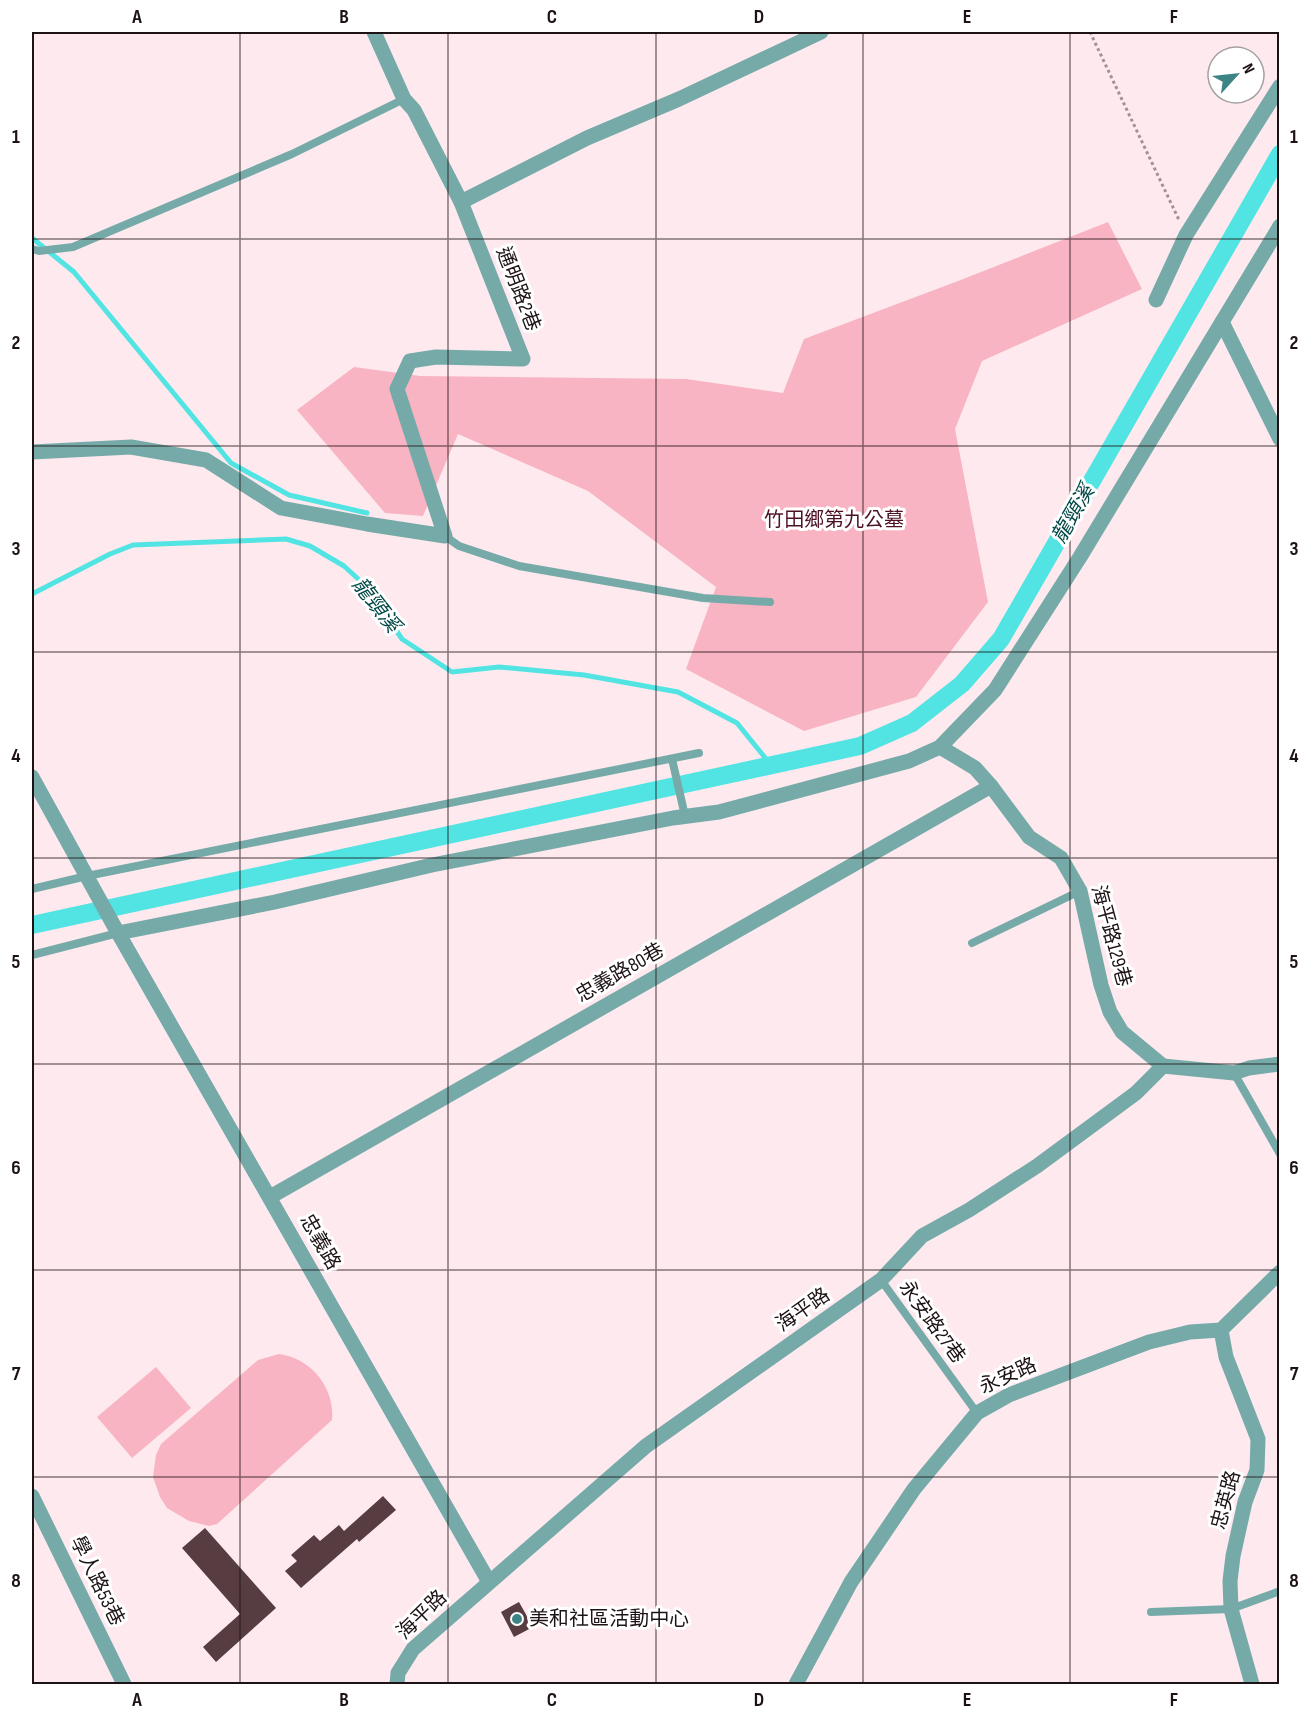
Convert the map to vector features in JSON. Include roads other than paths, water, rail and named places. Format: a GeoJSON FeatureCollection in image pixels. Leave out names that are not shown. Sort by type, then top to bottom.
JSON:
{"type":"FeatureCollection","features":[{"type":"Feature","properties":{"kind":"street","name":"通明路2巷"},"geometry":{"type":"LineString","coordinates":[[374,32],[404,99],[414,110],[461,202],[523,359],[436,357],[410,361],[397,389],[445,536]]}},
{"type":"Feature","properties":{"kind":"street"},"geometry":{"type":"LineString","coordinates":[[461,202],[587,138],[679,99],[821,32]]}},
{"type":"Feature","properties":{"kind":"street"},"geometry":{"type":"LineString","coordinates":[[1156,300],[1186,235],[1280,86]]}},
{"type":"Feature","properties":{"kind":"street"},"geometry":{"type":"LineString","coordinates":[[115,928],[275,902],[432,865],[685,816],[719,812],[909,761],[940,747],[996,690],[1080,557],[1280,226]]}},
{"type":"Feature","properties":{"kind":"street"},"geometry":{"type":"LineString","coordinates":[[1222,322],[1280,439]]}},
{"type":"Feature","properties":{"kind":"street"},"geometry":{"type":"LineString","coordinates":[[32,452],[131,447],[206,460],[281,508],[368,525],[445,536]]}},
{"type":"Feature","properties":{"kind":"street","name":"海平路129巷"},"geometry":{"type":"LineString","coordinates":[[940,747],[975,768],[1029,837],[1061,858],[1080,891],[1101,985],[1110,1012],[1122,1032],[1163,1066]]}},
{"type":"Feature","properties":{"kind":"street","name":"忠義路"},"geometry":{"type":"LineString","coordinates":[[32,777],[115,928],[489,1582]]}},
{"type":"Feature","properties":{"kind":"street","name":"忠義路80巷"},"geometry":{"type":"LineString","coordinates":[[270,1197],[991,786]]}},
{"type":"Feature","properties":{"kind":"street"},"geometry":{"type":"LineString","coordinates":[[1163,1066],[1234,1073],[1249,1068],[1280,1064]]}},
{"type":"Feature","properties":{"kind":"street","name":"海平路"},"geometry":{"type":"LineString","coordinates":[[397,1684],[398,1673],[413,1649],[646,1446],[881,1280],[922,1236],[969,1210],[1037,1166],[1136,1093],[1163,1066]]}},
{"type":"Feature","properties":{"kind":"street"},"geometry":{"type":"LineString","coordinates":[[1221,1330],[1280,1272]]}},
{"type":"Feature","properties":{"kind":"street","name":"永安路"},"geometry":{"type":"LineString","coordinates":[[796,1684],[851,1582],[914,1489],[977,1413],[1009,1395],[1149,1342],[1190,1332],[1221,1330]]}},
{"type":"Feature","properties":{"kind":"street","name":"忠英路"},"geometry":{"type":"LineString","coordinates":[[1221,1330],[1226,1357],[1258,1439],[1257,1470],[1245,1502],[1230,1581],[1232,1609],[1252,1684]]}},
{"type":"Feature","properties":{"kind":"street","name":"學人路53巷"},"geometry":{"type":"LineString","coordinates":[[32,1497],[124,1684]]}},
{"type":"Feature","properties":{"kind":"lane"},"geometry":{"type":"LineString","coordinates":[[35,250],[72,247],[292,154],[404,99]]}},
{"type":"Feature","properties":{"kind":"lane"},"geometry":{"type":"LineString","coordinates":[[445,536],[459,546],[519,566],[703,598],[770,602]]}},
{"type":"Feature","properties":{"kind":"lane"},"geometry":{"type":"LineString","coordinates":[[32,889],[89,880],[699,753]]}},
{"type":"Feature","properties":{"kind":"lane"},"geometry":{"type":"LineString","coordinates":[[672,759],[685,816]]}},
{"type":"Feature","properties":{"kind":"lane"},"geometry":{"type":"LineString","coordinates":[[972,943],[1080,891]]}},
{"type":"Feature","properties":{"kind":"lane"},"geometry":{"type":"LineString","coordinates":[[32,955],[115,928]]}},
{"type":"Feature","properties":{"kind":"lane"},"geometry":{"type":"LineString","coordinates":[[1234,1073],[1280,1154]]}},
{"type":"Feature","properties":{"kind":"lane","name":"永安路27巷"},"geometry":{"type":"LineString","coordinates":[[881,1280],[977,1413]]}},
{"type":"Feature","properties":{"kind":"lane"},"geometry":{"type":"LineString","coordinates":[[1151,1612],[1232,1609],[1280,1591]]}},
{"type":"Feature","properties":{"kind":"waterway","name":"龍頸溪"},"geometry":{"type":"LineString","coordinates":[[32,925],[860,746],[912,723],[962,684],[1001,639],[1280,154]]}},
{"type":"Feature","properties":{"kind":"waterway"},"geometry":{"type":"LineString","coordinates":[[32,238],[74,272],[231,463],[289,495],[367,513]]}},
{"type":"Feature","properties":{"kind":"waterway","name":"龍頸溪"},"geometry":{"type":"LineString","coordinates":[[32,594],[110,554],[133,545],[286,539],[310,546],[344,566],[367,587],[402,639],[452,672],[499,667],[584,675],[678,692],[737,723],[771,765]]}},
{"type":"Feature","properties":{"kind":"place","name":"美和社區活動中心"},"geometry":{"type":"Point","coordinates":[517,1619]}},
{"type":"Feature","properties":{"kind":"park label","name":"竹田鄉第九公墓"},"geometry":{"type":"Point","coordinates":[834,520]}}]}
